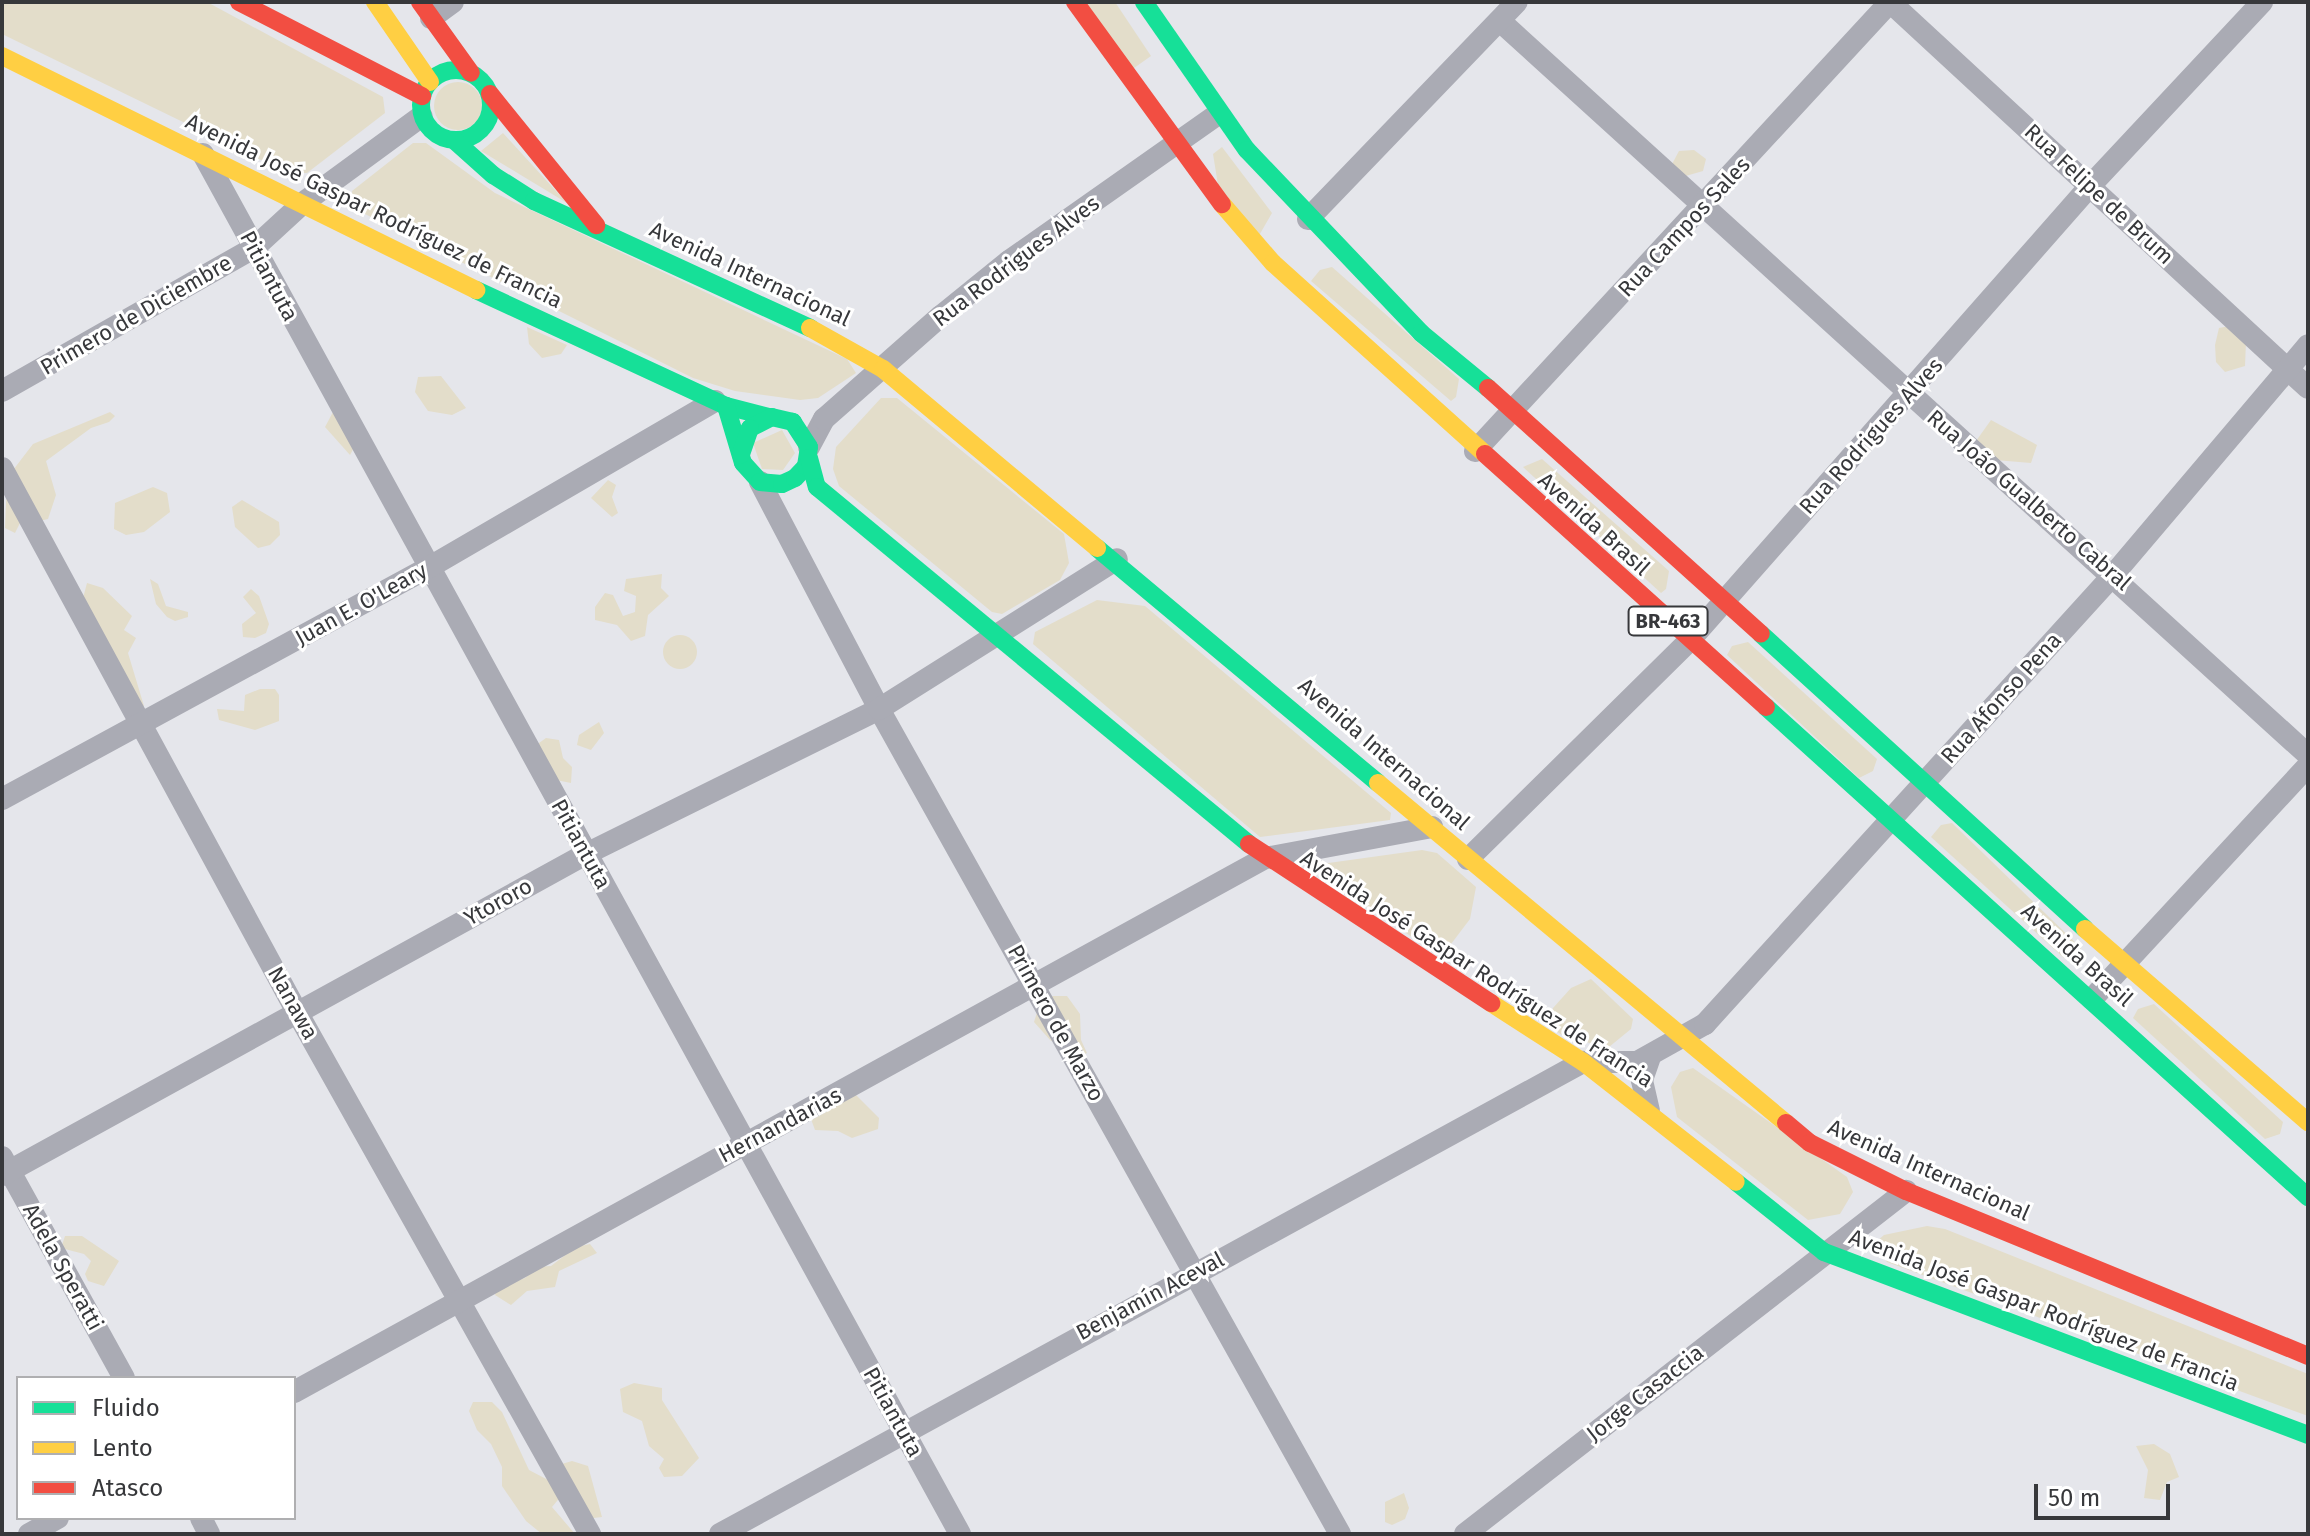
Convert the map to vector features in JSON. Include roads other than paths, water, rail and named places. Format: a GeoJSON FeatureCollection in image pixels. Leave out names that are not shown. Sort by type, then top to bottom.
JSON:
{"type":"FeatureCollection","features":[{"type":"Feature","properties":{"kind":"main road"},"geometry":{"type":"LineString","coordinates":[[239,2],[424,98]]}},
{"type":"Feature","properties":{"kind":"main road"},"geometry":{"type":"LineString","coordinates":[[375,2],[424,98],[435,134],[455,141],[485,126],[490,94]]}},
{"type":"Feature","properties":{"kind":"main road","name":"Avenida Brasil"},"geometry":{"type":"LineString","coordinates":[[1075,2],[1176,143],[1273,263],[1475,451],[2303,1184]]}},
{"type":"Feature","properties":{"kind":"main road","name":"Avenida Brasil"},"geometry":{"type":"LineString","coordinates":[[1144,2],[1218,114],[1308,219],[1421,333],[1515,410],[1722,603],[2125,966],[2308,1122]]}},
{"type":"Feature","properties":{"kind":"main road"},"geometry":{"type":"LineString","coordinates":[[425,10],[471,73],[596,225]]}},
{"type":"Feature","properties":{"kind":"main road","name":"Avenida José Gaspar Rodríguez de Francia"},"geometry":{"type":"LineString","coordinates":[[2,56],[599,350],[721,403],[776,418]]}},
{"type":"Feature","properties":{"kind":"main road"},"geometry":{"type":"LineString","coordinates":[[424,98],[449,71],[471,73]]}},
{"type":"Feature","properties":{"kind":"main road","name":"Avenida Internacional"},"geometry":{"type":"LineString","coordinates":[[455,141],[493,175],[534,201],[596,225],[639,250],[835,337],[883,369],[1117,559],[1468,859],[1810,1143],[1906,1191],[2308,1356]]}},
{"type":"Feature","properties":{"kind":"main road"},"geometry":{"type":"LineString","coordinates":[[721,403],[747,471],[777,483],[801,473],[809,452]]}},
{"type":"Feature","properties":{"kind":"main road"},"geometry":{"type":"LineString","coordinates":[[741,454],[750,428],[776,418],[801,428],[817,487]]}},
{"type":"Feature","properties":{"kind":"main road","name":"Avenida José Gaspar Rodríguez de Francia"},"geometry":{"type":"LineString","coordinates":[[777,483],[817,487],[1265,858],[1583,1062],[1649,1111],[1771,1214],[1824,1252],[2308,1435]]}},
{"type":"Feature","properties":{"kind":"street"},"geometry":{"type":"LineString","coordinates":[[425,10],[453,2]]}},
{"type":"Feature","properties":{"kind":"street"},"geometry":{"type":"LineString","coordinates":[[1308,219],[1517,2]]}},
{"type":"Feature","properties":{"kind":"street","name":"Rua Felipe de Brum"},"geometry":{"type":"LineString","coordinates":[[1890,2],[2308,388]]}},
{"type":"Feature","properties":{"kind":"street","name":"Rua Campos Sales"},"geometry":{"type":"LineString","coordinates":[[1475,451],[1890,2]]}},
{"type":"Feature","properties":{"kind":"street","name":"Rua Rodrigues Alves"},"geometry":{"type":"LineString","coordinates":[[1468,859],[1690,640],[2090,186],[2262,2]]}},
{"type":"Feature","properties":{"kind":"street","name":"Rua João Gualberto Cabral"},"geometry":{"type":"LineString","coordinates":[[1500,21],[1909,394],[2114,574],[2308,755]]}},
{"type":"Feature","properties":{"kind":"street","name":"Primero de Diciembre"},"geometry":{"type":"LineString","coordinates":[[2,391],[254,248],[424,98]]}},
{"type":"Feature","properties":{"kind":"street","name":"Rua Rodrigues Alves"},"geometry":{"type":"LineString","coordinates":[[824,419],[1009,261],[1218,114]]}},
{"type":"Feature","properties":{"kind":"street","name":"Pitiantuta"},"geometry":{"type":"LineString","coordinates":[[203,154],[960,1534]]}},
{"type":"Feature","properties":{"kind":"street","name":"Rua Afonso Pena"},"geometry":{"type":"LineString","coordinates":[[1650,1057],[1683,1039],[1723,1009],[1922,783],[2114,574],[2308,345]]}},
{"type":"Feature","properties":{"kind":"street","name":"Juan E. O'Leary"},"geometry":{"type":"LineString","coordinates":[[2,799],[428,568],[721,403]]}},
{"type":"Feature","properties":{"kind":"street"},"geometry":{"type":"LineString","coordinates":[[776,418],[824,419],[809,452]]}},
{"type":"Feature","properties":{"kind":"street","name":"Nanawa"},"geometry":{"type":"LineString","coordinates":[[2,468],[139,726],[590,1534]]}},
{"type":"Feature","properties":{"kind":"street","name":"Primero de Marzo"},"geometry":{"type":"LineString","coordinates":[[777,483],[774,510],[879,709],[1340,1534]]}},
{"type":"Feature","properties":{"kind":"street","name":"Ytororo"},"geometry":{"type":"LineString","coordinates":[[5,1167],[586,854],[879,709],[998,637],[1117,559]]}},
{"type":"Feature","properties":{"kind":"street"},"geometry":{"type":"LineString","coordinates":[[2092,999],[2308,766]]}},
{"type":"Feature","properties":{"kind":"street","name":"Hernandarias"},"geometry":{"type":"LineString","coordinates":[[296,1391],[462,1303],[744,1143],[1037,987],[1265,858],[1432,827]]}},
{"type":"Feature","properties":{"kind":"street"},"geometry":{"type":"LineString","coordinates":[[1583,1062],[1624,1063],[1650,1057]]}},
{"type":"Feature","properties":{"kind":"street"},"geometry":{"type":"LineString","coordinates":[[1649,1111],[1642,1080],[1650,1057]]}},
{"type":"Feature","properties":{"kind":"street","name":"Benjamín Aceval"},"geometry":{"type":"LineString","coordinates":[[720,1534],[903,1431],[1583,1062]]}},
{"type":"Feature","properties":{"kind":"street","name":"Adela Speratti"},"geometry":{"type":"LineString","coordinates":[[5,1167],[123,1376]]}},
{"type":"Feature","properties":{"kind":"street","name":"Jorge Casaccia"},"geometry":{"type":"LineString","coordinates":[[1465,1534],[1906,1191]]}},
{"type":"Feature","properties":{"kind":"street"},"geometry":{"type":"LineString","coordinates":[[29,1534],[54,1520]]}}]}
